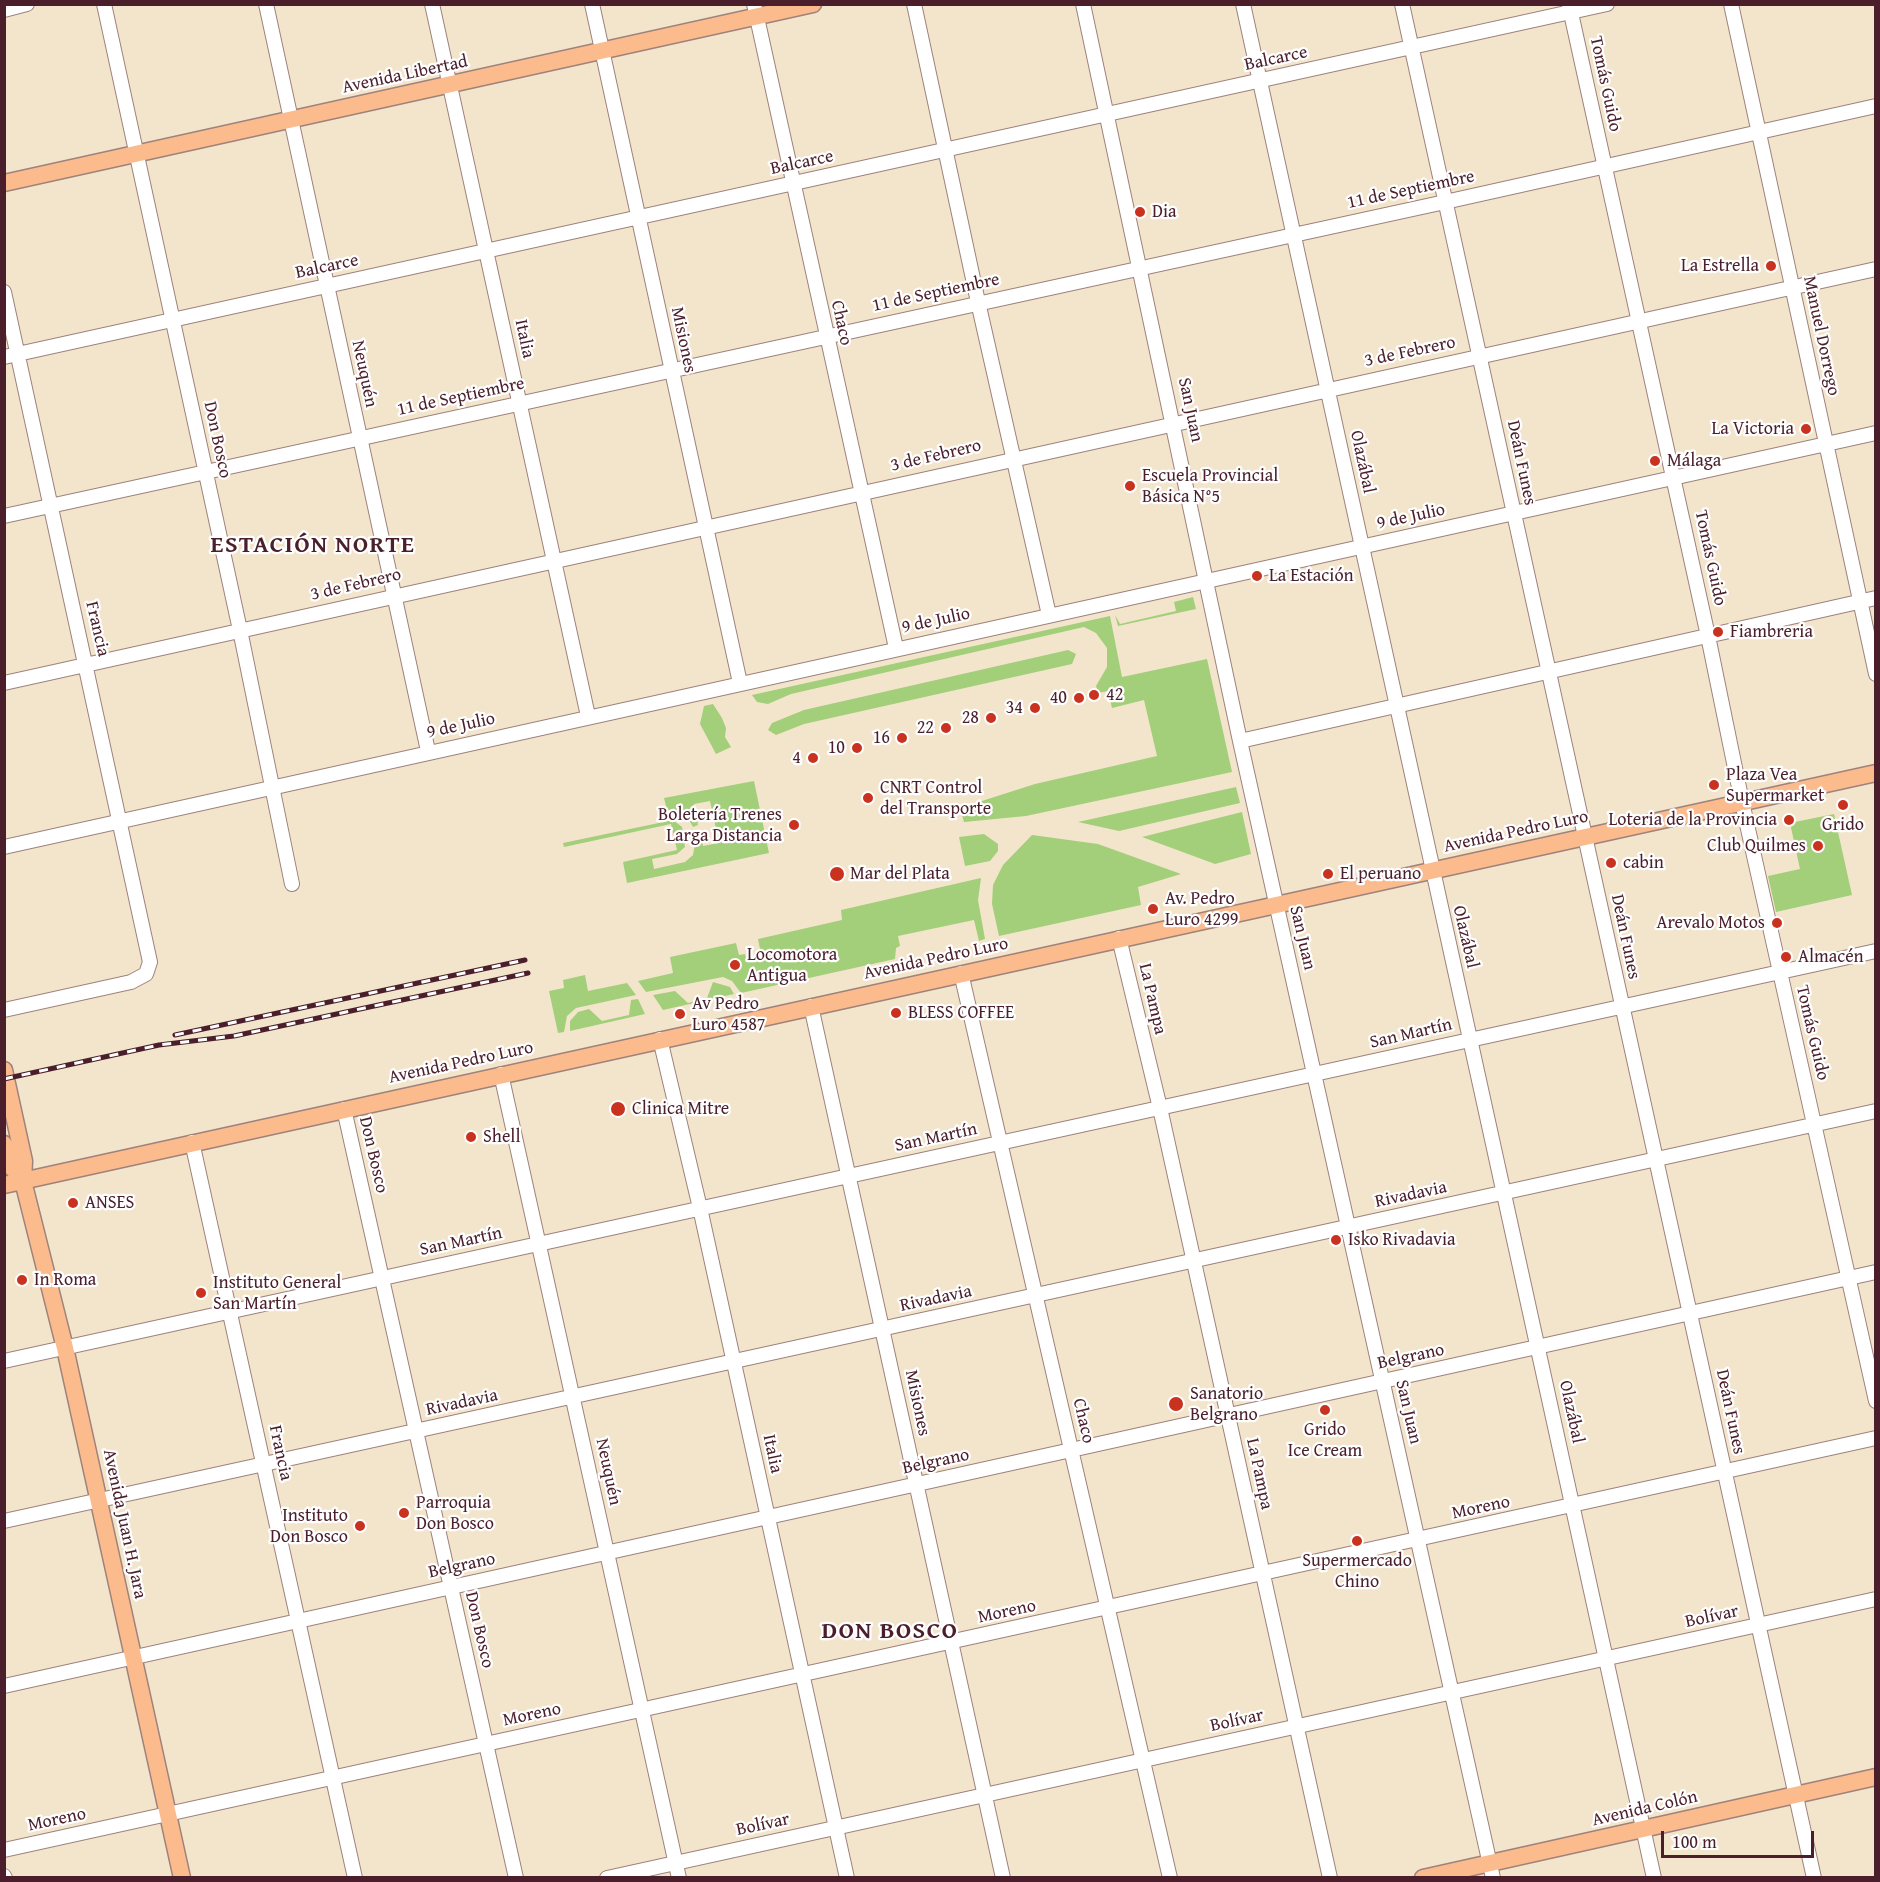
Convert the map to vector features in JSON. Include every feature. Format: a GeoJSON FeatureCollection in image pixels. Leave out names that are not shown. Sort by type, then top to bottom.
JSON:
{"type":"FeatureCollection","features":[{"type":"Feature","properties":{"kind":"main road","name":"Avenida Libertad"},"geometry":{"type":"LineString","coordinates":[[4,183],[602,51],[756,11],[813,4]]}},
{"type":"Feature","properties":{"kind":"main road","name":"Avenida Pedro Luro"},"geometry":{"type":"LineString","coordinates":[[4,1185],[1875,773]]}},
{"type":"Feature","properties":{"kind":"main road","name":"Avenida Juan H. Jara"},"geometry":{"type":"LineString","coordinates":[[4,1070],[24,1161],[23,1181],[100,1501],[182,1878]]}},
{"type":"Feature","properties":{"kind":"main road","name":"Avenida Juan H. Jara"},"geometry":{"type":"LineString","coordinates":[[4,1144],[9,1164],[23,1181]]}},
{"type":"Feature","properties":{"kind":"main road","name":"Avenida Colón"},"geometry":{"type":"LineString","coordinates":[[1424,1878],[1491,1870],[1644,1830],[1875,1777]]}},
{"type":"Feature","properties":{"kind":"street"},"geometry":{"type":"LineString","coordinates":[[4,10],[27,4]]}},
{"type":"Feature","properties":{"kind":"street","name":"Don Bosco"},"geometry":{"type":"LineString","coordinates":[[104,4],[240,630],[292,884]]}},
{"type":"Feature","properties":{"kind":"street","name":"Neuquén"},"geometry":{"type":"LineString","coordinates":[[266,4],[428,751]]}},
{"type":"Feature","properties":{"kind":"street","name":"Italia"},"geometry":{"type":"LineString","coordinates":[[432,4],[588,716]]}},
{"type":"Feature","properties":{"kind":"street","name":"Misiones"},"geometry":{"type":"LineString","coordinates":[[592,4],[740,683]]}},
{"type":"Feature","properties":{"kind":"street"},"geometry":{"type":"LineString","coordinates":[[914,4],[1012,458],[1049,615]]}},
{"type":"Feature","properties":{"kind":"street","name":"San Juan"},"geometry":{"type":"LineString","coordinates":[[1083,4],[1174,422],[1240,741],[1491,1870]]}},
{"type":"Feature","properties":{"kind":"street","name":"Olazábal"},"geometry":{"type":"LineString","coordinates":[[1243,4],[1654,1878]]}},
{"type":"Feature","properties":{"kind":"street","name":"Deán Funes"},"geometry":{"type":"LineString","coordinates":[[1402,4],[1814,1878]]}},
{"type":"Feature","properties":{"kind":"street","name":"Balcarce"},"geometry":{"type":"LineString","coordinates":[[11,355],[1411,48],[1570,8],[1607,4]]}},
{"type":"Feature","properties":{"kind":"street","name":"Manuel Dorrego"},"geometry":{"type":"LineString","coordinates":[[1731,4],[1875,674]]}},
{"type":"Feature","properties":{"kind":"street","name":"Tomás Guido"},"geometry":{"type":"LineString","coordinates":[[1570,8],[1640,320],[1742,802],[1875,1401]]}},
{"type":"Feature","properties":{"kind":"street","name":"Chaco"},"geometry":{"type":"LineString","coordinates":[[756,11],[896,648]]}},
{"type":"Feature","properties":{"kind":"street","name":"11 de Septiembre"},"geometry":{"type":"LineString","coordinates":[[4,516],[1875,106]]}},
{"type":"Feature","properties":{"kind":"street","name":"3 de Febrero"},"geometry":{"type":"LineString","coordinates":[[4,683],[1875,268]]}},
{"type":"Feature","properties":{"kind":"street","name":"Francia"},"geometry":{"type":"LineString","coordinates":[[4,292],[11,355],[51,506],[150,962],[146,974],[131,982],[4,1010]]}},
{"type":"Feature","properties":{"kind":"street","name":"9 de Julio"},"geometry":{"type":"LineString","coordinates":[[4,847],[428,751],[1875,433]]}},
{"type":"Feature","properties":{"kind":"street"},"geometry":{"type":"LineString","coordinates":[[1240,741],[1875,598]]}},
{"type":"Feature","properties":{"kind":"street","name":"La Pampa"},"geometry":{"type":"LineString","coordinates":[[1119,938],[1160,1108],[1330,1878]]}},
{"type":"Feature","properties":{"kind":"street","name":"San Martín"},"geometry":{"type":"LineString","coordinates":[[4,1361],[1875,951]]}},
{"type":"Feature","properties":{"kind":"street","name":"Chaco"},"geometry":{"type":"LineString","coordinates":[[961,973],[1170,1878]]}},
{"type":"Feature","properties":{"kind":"street","name":"Misiones"},"geometry":{"type":"LineString","coordinates":[[811,1006],[1003,1878]]}},
{"type":"Feature","properties":{"kind":"street","name":"Italia"},"geometry":{"type":"LineString","coordinates":[[660,1039],[700,1208],[847,1878]]}},
{"type":"Feature","properties":{"kind":"street","name":"Neuquén"},"geometry":{"type":"LineString","coordinates":[[501,1074],[679,1878]]}},
{"type":"Feature","properties":{"kind":"street","name":"Don Bosco"},"geometry":{"type":"LineString","coordinates":[[344,1109],[516,1878]]}},
{"type":"Feature","properties":{"kind":"street","name":"Rivadavia"},"geometry":{"type":"LineString","coordinates":[[4,1521],[1875,1111]]}},
{"type":"Feature","properties":{"kind":"street","name":"Francia"},"geometry":{"type":"LineString","coordinates":[[192,1142],[355,1878]]}},
{"type":"Feature","properties":{"kind":"street","name":"Belgrano"},"geometry":{"type":"LineString","coordinates":[[4,1686],[1875,1272]]}},
{"type":"Feature","properties":{"kind":"street","name":"Moreno"},"geometry":{"type":"LineString","coordinates":[[4,1850],[1725,1473],[1875,1438]]}},
{"type":"Feature","properties":{"kind":"street","name":"Bolívar"},"geometry":{"type":"LineString","coordinates":[[607,1878],[1875,1599]]}},
{"type":"Feature","properties":{"kind":"green space"},"geometry":{"type":"Polygon","coordinates":[[[1193,597],[1196,609],[1118,626],[1115,615],[1120,624],[1176,611],[1174,602],[1193,597]]]}},
{"type":"Feature","properties":{"kind":"green space"},"geometry":{"type":"Polygon","coordinates":[[[1110,616],[1122,677],[1207,659],[1232,772],[1026,816],[964,822],[960,808],[1035,784],[1157,756],[1144,700],[1112,708],[1108,691],[1098,693],[1096,686],[1107,667],[1107,648],[1096,633],[1084,627],[791,694],[768,704],[757,702],[752,695],[1110,616]]]}},
{"type":"Feature","properties":{"kind":"green space"},"geometry":{"type":"Polygon","coordinates":[[[1068,650],[1076,654],[1072,664],[804,724],[776,735],[768,730],[772,723],[804,710],[1068,650]]]}},
{"type":"Feature","properties":{"kind":"green space"},"geometry":{"type":"Polygon","coordinates":[[[713,704],[722,718],[726,728],[725,737],[731,747],[716,754],[700,724],[704,706],[713,704]]]}},
{"type":"Feature","properties":{"kind":"green space"},"geometry":{"type":"Polygon","coordinates":[[[754,781],[769,853],[627,883],[623,862],[677,850],[671,824],[564,847],[563,843],[673,820],[682,827],[685,847],[677,854],[652,859],[654,869],[685,862],[693,855],[696,837],[701,836],[703,846],[719,843],[710,801],[694,804],[698,825],[693,827],[686,814],[678,810],[667,810],[664,798],[754,781]]]}},
{"type":"Feature","properties":{"kind":"green space"},"geometry":{"type":"Polygon","coordinates":[[[1236,787],[1240,803],[1119,831],[1078,822],[1236,787]]]}},
{"type":"Feature","properties":{"kind":"green space"},"geometry":{"type":"Polygon","coordinates":[[[1242,812],[1251,854],[1215,864],[1142,837],[1242,812]]]}},
{"type":"Feature","properties":{"kind":"green space","name":"Club Quilmes"},"geometry":{"type":"Polygon","coordinates":[[[1834,814],[1852,895],[1776,912],[1768,876],[1800,869],[1790,823],[1834,814]]]}},
{"type":"Feature","properties":{"kind":"green space"},"geometry":{"type":"Polygon","coordinates":[[[984,834],[998,844],[998,851],[990,861],[965,866],[959,837],[984,834]]]}},
{"type":"Feature","properties":{"kind":"green space"},"geometry":{"type":"Polygon","coordinates":[[[1032,835],[1098,844],[1181,874],[1138,887],[1141,905],[999,936],[992,904],[993,885],[1003,865],[1032,835]]]}},
{"type":"Feature","properties":{"kind":"green space"},"geometry":{"type":"Polygon","coordinates":[[[981,878],[978,900],[985,939],[979,941],[974,920],[898,936],[900,946],[896,948],[895,959],[741,993],[732,981],[723,977],[646,992],[638,981],[673,973],[670,957],[736,943],[739,955],[745,954],[747,962],[762,959],[758,939],[842,920],[841,910],[981,878]]]}},
{"type":"Feature","properties":{"kind":"green space"},"geometry":{"type":"Polygon","coordinates":[[[585,975],[588,991],[627,983],[636,995],[576,1008],[567,1016],[564,1032],[558,1033],[549,991],[564,988],[563,980],[585,975]]]}},
{"type":"Feature","properties":{"kind":"green space"},"geometry":{"type":"Polygon","coordinates":[[[713,982],[730,987],[734,994],[663,1010],[653,995],[675,991],[688,1003],[707,998],[713,982]]]}},
{"type":"Feature","properties":{"kind":"green space"},"geometry":{"type":"Polygon","coordinates":[[[638,999],[645,1014],[570,1031],[570,1021],[578,1012],[589,1009],[602,1021],[629,1015],[631,1000],[638,999]]]}},
{"type":"Feature","properties":{"kind":"railway"},"geometry":{"type":"LineString","coordinates":[[175,1035],[525,960]]}},
{"type":"Feature","properties":{"kind":"railway"},"geometry":{"type":"LineString","coordinates":[[4,1079],[159,1045],[234,1036],[528,973]]}},
{"type":"Feature","properties":{"kind":"place","name":"Dia"},"geometry":{"type":"Point","coordinates":[1140,212]}},
{"type":"Feature","properties":{"kind":"place","name":"La Estrella"},"geometry":{"type":"Point","coordinates":[1771,266]}},
{"type":"Feature","properties":{"kind":"place","name":"La Victoria"},"geometry":{"type":"Point","coordinates":[1806,429]}},
{"type":"Feature","properties":{"kind":"place","name":"Málaga"},"geometry":{"type":"Point","coordinates":[1655,461]}},
{"type":"Feature","properties":{"kind":"place","name":"Escuela Provincial Básica N°5"},"geometry":{"type":"Point","coordinates":[1130,486]}},
{"type":"Feature","properties":{"kind":"place","name":"La Estación"},"geometry":{"type":"Point","coordinates":[1257,576]}},
{"type":"Feature","properties":{"kind":"place","name":"Fiambreria"},"geometry":{"type":"Point","coordinates":[1718,632]}},
{"type":"Feature","properties":{"kind":"place","name":"42"},"geometry":{"type":"Point","coordinates":[1094,695]}},
{"type":"Feature","properties":{"kind":"place","name":"40"},"geometry":{"type":"Point","coordinates":[1079,698]}},
{"type":"Feature","properties":{"kind":"place","name":"34"},"geometry":{"type":"Point","coordinates":[1035,708]}},
{"type":"Feature","properties":{"kind":"place","name":"28"},"geometry":{"type":"Point","coordinates":[991,718]}},
{"type":"Feature","properties":{"kind":"place","name":"22"},"geometry":{"type":"Point","coordinates":[946,728]}},
{"type":"Feature","properties":{"kind":"place","name":"16"},"geometry":{"type":"Point","coordinates":[902,738]}},
{"type":"Feature","properties":{"kind":"place","name":"10"},"geometry":{"type":"Point","coordinates":[857,748]}},
{"type":"Feature","properties":{"kind":"place","name":"4"},"geometry":{"type":"Point","coordinates":[813,758]}},
{"type":"Feature","properties":{"kind":"place","name":"Plaza Vea Supermarket"},"geometry":{"type":"Point","coordinates":[1714,785]}},
{"type":"Feature","properties":{"kind":"place","name":"CNRT Control del Transporte"},"geometry":{"type":"Point","coordinates":[868,798]}},
{"type":"Feature","properties":{"kind":"place","name":"Grido"},"geometry":{"type":"Point","coordinates":[1843,805]}},
{"type":"Feature","properties":{"kind":"place","name":"Loteria de la Provincia"},"geometry":{"type":"Point","coordinates":[1789,820]}},
{"type":"Feature","properties":{"kind":"place","name":"Boletería Trenes Larga Distancia"},"geometry":{"type":"Point","coordinates":[794,825]}},
{"type":"Feature","properties":{"kind":"place","name":"Club Quilmes"},"geometry":{"type":"Point","coordinates":[1818,846]}},
{"type":"Feature","properties":{"kind":"place","name":"cabin"},"geometry":{"type":"Point","coordinates":[1611,863]}},
{"type":"Feature","properties":{"kind":"place","name":"Mar del Plata"},"geometry":{"type":"Point","coordinates":[837,874]}},
{"type":"Feature","properties":{"kind":"place","name":"El peruano"},"geometry":{"type":"Point","coordinates":[1328,874]}},
{"type":"Feature","properties":{"kind":"place","name":"Av. Pedro Luro 4299"},"geometry":{"type":"Point","coordinates":[1153,909]}},
{"type":"Feature","properties":{"kind":"place","name":"Arevalo Motos"},"geometry":{"type":"Point","coordinates":[1777,923]}},
{"type":"Feature","properties":{"kind":"place","name":"Almacén"},"geometry":{"type":"Point","coordinates":[1786,957]}},
{"type":"Feature","properties":{"kind":"place","name":"Locomotora Antigua"},"geometry":{"type":"Point","coordinates":[735,965]}},
{"type":"Feature","properties":{"kind":"place","name":"BLESS COFFEE"},"geometry":{"type":"Point","coordinates":[896,1013]}},
{"type":"Feature","properties":{"kind":"place","name":"Av Pedro Luro 4587"},"geometry":{"type":"Point","coordinates":[680,1014]}},
{"type":"Feature","properties":{"kind":"place","name":"Clinica Mitre"},"geometry":{"type":"Point","coordinates":[618,1109]}},
{"type":"Feature","properties":{"kind":"place","name":"Shell"},"geometry":{"type":"Point","coordinates":[471,1137]}},
{"type":"Feature","properties":{"kind":"place","name":"ANSES"},"geometry":{"type":"Point","coordinates":[73,1203]}},
{"type":"Feature","properties":{"kind":"place","name":"Isko Rivadavia"},"geometry":{"type":"Point","coordinates":[1336,1240]}},
{"type":"Feature","properties":{"kind":"place","name":"In Roma"},"geometry":{"type":"Point","coordinates":[22,1280]}},
{"type":"Feature","properties":{"kind":"place","name":"Instituto General San Martín"},"geometry":{"type":"Point","coordinates":[201,1293]}},
{"type":"Feature","properties":{"kind":"place","name":"Sanatorio Belgrano"},"geometry":{"type":"Point","coordinates":[1176,1404]}},
{"type":"Feature","properties":{"kind":"place","name":"Grido Ice Cream"},"geometry":{"type":"Point","coordinates":[1325,1410]}},
{"type":"Feature","properties":{"kind":"place","name":"Parroquia Don Bosco"},"geometry":{"type":"Point","coordinates":[404,1513]}},
{"type":"Feature","properties":{"kind":"place","name":"Instituto Don Bosco"},"geometry":{"type":"Point","coordinates":[360,1526]}},
{"type":"Feature","properties":{"kind":"place","name":"Supermercado Chino"},"geometry":{"type":"Point","coordinates":[1357,1541]}},
{"type":"Feature","properties":{"kind":"district","name":"ESTACIÓN NORTE"},"geometry":{"type":"Point","coordinates":[313,546]}},
{"type":"Feature","properties":{"kind":"district","name":"DON BOSCO"},"geometry":{"type":"Point","coordinates":[890,1632]}}]}
